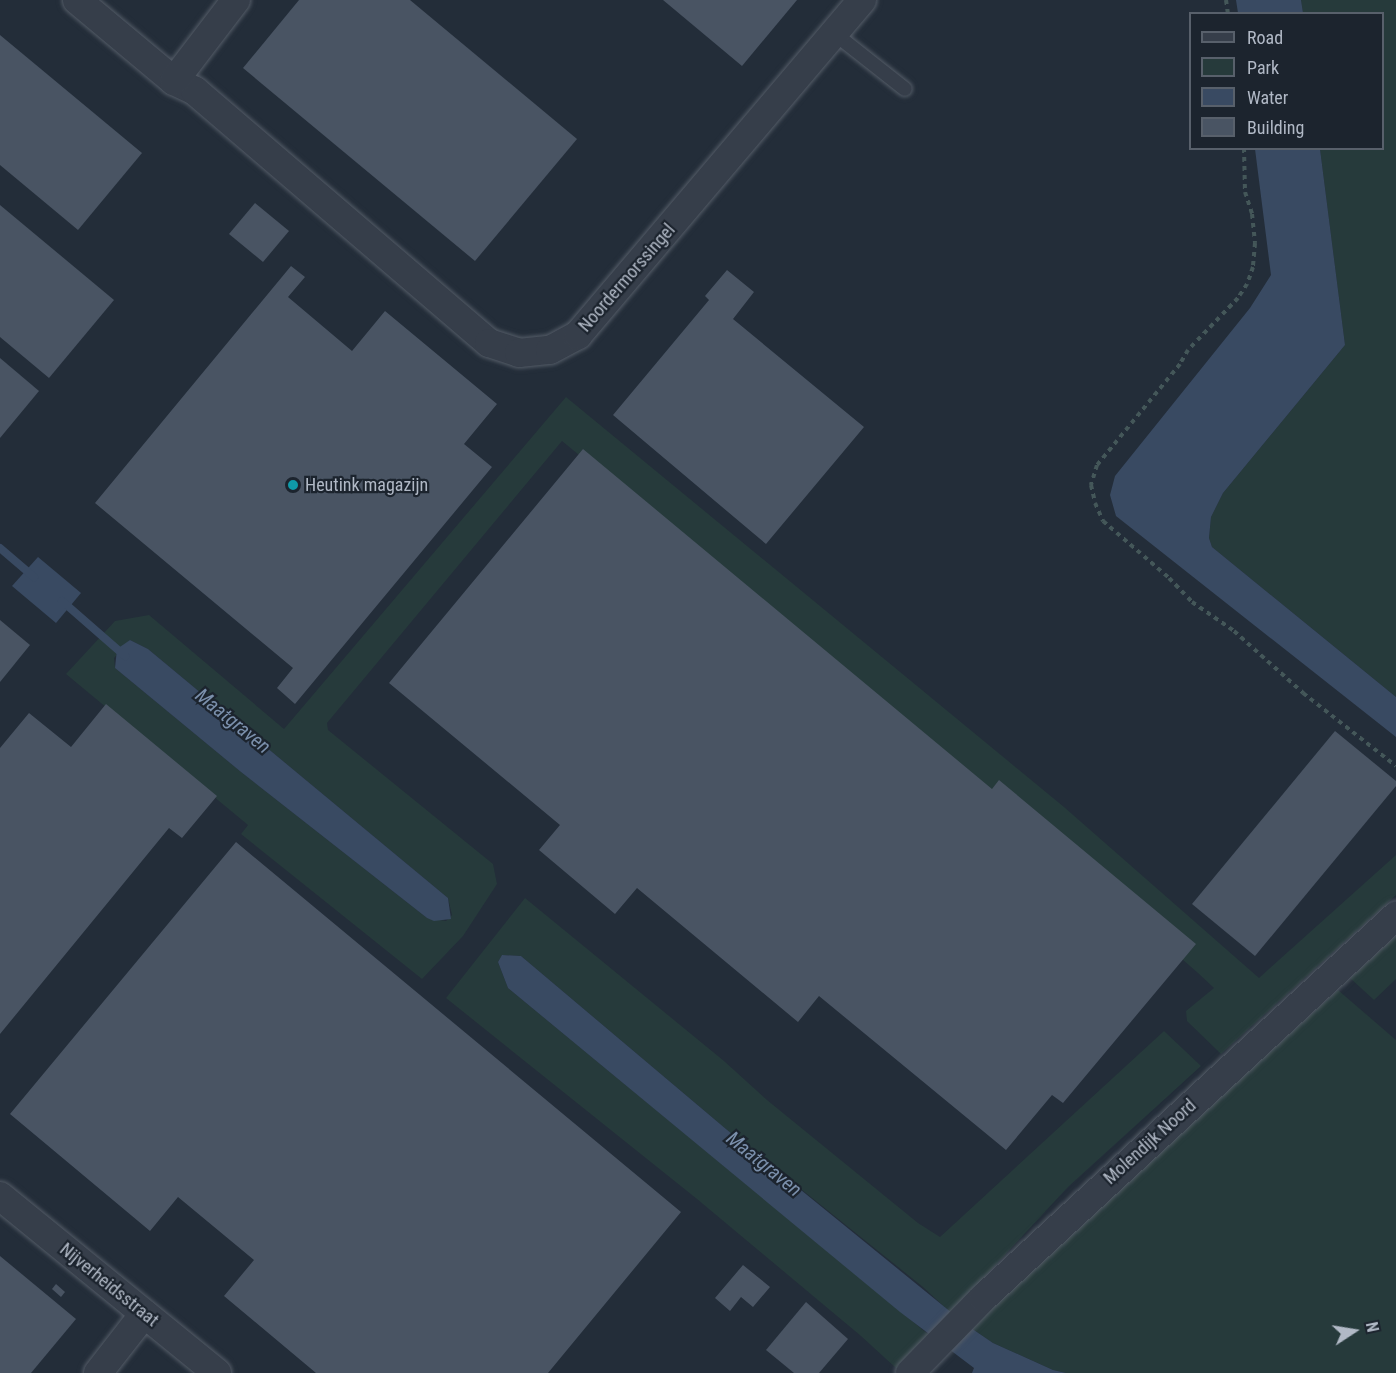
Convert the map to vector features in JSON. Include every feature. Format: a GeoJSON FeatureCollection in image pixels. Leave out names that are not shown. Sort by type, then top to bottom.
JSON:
{"type":"FeatureCollection","features":[{"type":"Feature","properties":{"kind":"street","name":"Noordermorssingel"},"geometry":{"type":"LineString","coordinates":[[77,0],[174,81],[195,91],[489,343],[519,353],[550,350],[579,335],[862,0]]}},
{"type":"Feature","properties":{"kind":"street"},"geometry":{"type":"LineString","coordinates":[[174,81],[236,0]]}},
{"type":"Feature","properties":{"kind":"street","name":"Molendijk Noord"},"geometry":{"type":"LineString","coordinates":[[910,1373],[967,1313],[1108,1180],[1396,916]]}},
{"type":"Feature","properties":{"kind":"street","name":"Nijverheidsstraat"},"geometry":{"type":"LineString","coordinates":[[0,1196],[218,1373]]}},
{"type":"Feature","properties":{"kind":"street"},"geometry":{"type":"LineString","coordinates":[[98,1373],[144,1314]]}},
{"type":"Feature","properties":{"kind":"lane"},"geometry":{"type":"LineString","coordinates":[[834,33],[905,89]]}},
{"type":"Feature","properties":{"kind":"path"},"geometry":{"type":"LineString","coordinates":[[1244,150],[1245,192],[1252,214],[1255,243],[1253,267],[1247,284],[1238,298],[1188,350],[1180,364],[1097,465],[1091,485],[1095,503],[1103,521],[1192,602],[1234,631],[1303,693],[1396,766]]}},
{"type":"Feature","properties":{"kind":"green space"},"geometry":{"type":"Polygon","coordinates":[[[1301,0],[1396,0],[1396,697],[1212,547],[1209,538],[1211,517],[1223,493],[1345,345],[1320,150],[1384,150],[1384,12],[1303,12],[1301,0]]]}},
{"type":"Feature","properties":{"kind":"green space"},"geometry":{"type":"Polygon","coordinates":[[[566,397],[1064,807],[1259,978],[1396,855],[1396,895],[1221,1054],[1187,1021],[1186,1011],[1214,988],[1198,973],[1008,807],[562,441],[327,723],[328,730],[493,864],[497,884],[463,936],[422,979],[241,834],[248,825],[66,674],[115,621],[149,615],[284,729],[566,397]],[[130,640],[114,658],[115,668],[241,772],[427,918],[446,921],[452,915],[448,898],[148,649],[130,640]]]}},
{"type":"Feature","properties":{"kind":"green space"},"geometry":{"type":"Polygon","coordinates":[[[525,898],[724,1061],[767,1100],[918,1223],[940,1237],[1164,1031],[1201,1066],[1068,1187],[951,1313],[923,1287],[726,1129],[521,956],[502,955],[498,962],[508,988],[929,1335],[897,1369],[861,1336],[697,1199],[446,998],[525,898]]]}},
{"type":"Feature","properties":{"kind":"green space"},"geometry":{"type":"Polygon","coordinates":[[[1396,936],[1396,979],[1374,1000],[1350,978],[1396,936]]]}},
{"type":"Feature","properties":{"kind":"green space"},"geometry":{"type":"Polygon","coordinates":[[[1338,990],[1396,1040],[1396,1373],[1066,1373],[1053,1370],[993,1343],[968,1326],[1338,990]]]}},
{"type":"Feature","properties":{"kind":"water"},"geometry":{"type":"Polygon","coordinates":[[[1236,0],[1301,0],[1303,12],[1238,12],[1236,0]]]}},
{"type":"Feature","properties":{"kind":"water"},"geometry":{"type":"Polygon","coordinates":[[[1255,150],[1320,150],[1345,345],[1223,493],[1211,517],[1209,538],[1212,547],[1396,697],[1396,737],[1116,516],[1110,495],[1115,476],[1250,308],[1271,275],[1255,150]]]}},
{"type":"Feature","properties":{"kind":"water"},"geometry":{"type":"Polygon","coordinates":[[[38,557],[81,593],[56,623],[12,586],[38,557]]]}},
{"type":"Feature","properties":{"kind":"water"},"geometry":{"type":"Polygon","coordinates":[[[130,640],[148,649],[448,898],[451,919],[434,921],[427,918],[241,772],[115,668],[117,649],[130,640]]]}},
{"type":"Feature","properties":{"kind":"water"},"geometry":{"type":"Polygon","coordinates":[[[502,955],[521,956],[726,1129],[968,1326],[993,1343],[1053,1370],[1066,1373],[972,1373],[974,1368],[900,1312],[508,988],[498,962],[502,955]]]}},
{"type":"Feature","properties":{"kind":"building"},"geometry":{"type":"Polygon","coordinates":[[[299,0],[410,0],[577,139],[475,261],[243,68],[299,0]]]}},
{"type":"Feature","properties":{"kind":"building"},"geometry":{"type":"Polygon","coordinates":[[[663,0],[797,0],[742,66],[663,0]]]}},
{"type":"Feature","properties":{"kind":"building"},"geometry":{"type":"Polygon","coordinates":[[[0,35],[142,153],[78,230],[0,165],[0,35]]]}},
{"type":"Feature","properties":{"kind":"building"},"geometry":{"type":"Polygon","coordinates":[[[255,203],[289,231],[263,262],[229,234],[255,203]]]}},
{"type":"Feature","properties":{"kind":"building"},"geometry":{"type":"Polygon","coordinates":[[[0,205],[114,300],[49,378],[0,337],[0,205]]]}},
{"type":"Feature","properties":{"kind":"building","name":"Heutink magazijn"},"geometry":{"type":"Polygon","coordinates":[[[291,266],[305,277],[288,297],[352,351],[385,311],[497,404],[464,444],[492,467],[295,704],[277,688],[293,668],[95,503],[291,266]]]}},
{"type":"Feature","properties":{"kind":"building"},"geometry":{"type":"Polygon","coordinates":[[[727,270],[754,292],[733,319],[864,427],[766,544],[613,415],[709,300],[705,296],[727,270]]]}},
{"type":"Feature","properties":{"kind":"building"},"geometry":{"type":"Polygon","coordinates":[[[0,358],[39,391],[0,438],[0,358]]]}},
{"type":"Feature","properties":{"kind":"building"},"geometry":{"type":"Polygon","coordinates":[[[583,449],[992,789],[999,780],[1196,944],[1063,1103],[1052,1095],[1006,1150],[819,996],[798,1022],[637,888],[615,914],[539,850],[560,825],[389,683],[583,449]]]}},
{"type":"Feature","properties":{"kind":"building"},"geometry":{"type":"Polygon","coordinates":[[[0,620],[30,645],[0,682],[0,620]]]}},
{"type":"Feature","properties":{"kind":"building"},"geometry":{"type":"Polygon","coordinates":[[[106,704],[217,796],[182,838],[169,828],[0,1034],[0,748],[29,713],[71,747],[106,704]]]}},
{"type":"Feature","properties":{"kind":"building"},"geometry":{"type":"Polygon","coordinates":[[[1335,731],[1396,781],[1396,786],[1255,956],[1192,904],[1335,731]]]}},
{"type":"Feature","properties":{"kind":"building"},"geometry":{"type":"Polygon","coordinates":[[[236,842],[681,1212],[548,1373],[316,1373],[224,1296],[254,1260],[178,1197],[150,1231],[10,1114],[236,842]]]}},
{"type":"Feature","properties":{"kind":"building"},"geometry":{"type":"Polygon","coordinates":[[[0,1256],[76,1319],[31,1373],[0,1373],[0,1256]]]}},
{"type":"Feature","properties":{"kind":"building"},"geometry":{"type":"Polygon","coordinates":[[[743,1265],[770,1287],[753,1307],[741,1297],[730,1311],[715,1298],[743,1265]]]}},
{"type":"Feature","properties":{"kind":"building"},"geometry":{"type":"Polygon","coordinates":[[[56,1284],[65,1292],[61,1297],[52,1289],[56,1284]]]}},
{"type":"Feature","properties":{"kind":"building"},"geometry":{"type":"Polygon","coordinates":[[[806,1302],[848,1339],[819,1373],[794,1373],[766,1350],[806,1302]]]}},
{"type":"Feature","properties":{"kind":"waterway","name":"Maatgraven"},"geometry":{"type":"LineString","coordinates":[[0,548],[34,577]]}},
{"type":"Feature","properties":{"kind":"waterway","name":"Maatgraven"},"geometry":{"type":"LineString","coordinates":[[62,601],[125,656]]}},
{"type":"Feature","properties":{"kind":"place","name":"Heutink magazijn"},"geometry":{"type":"Point","coordinates":[293,485]}}]}
